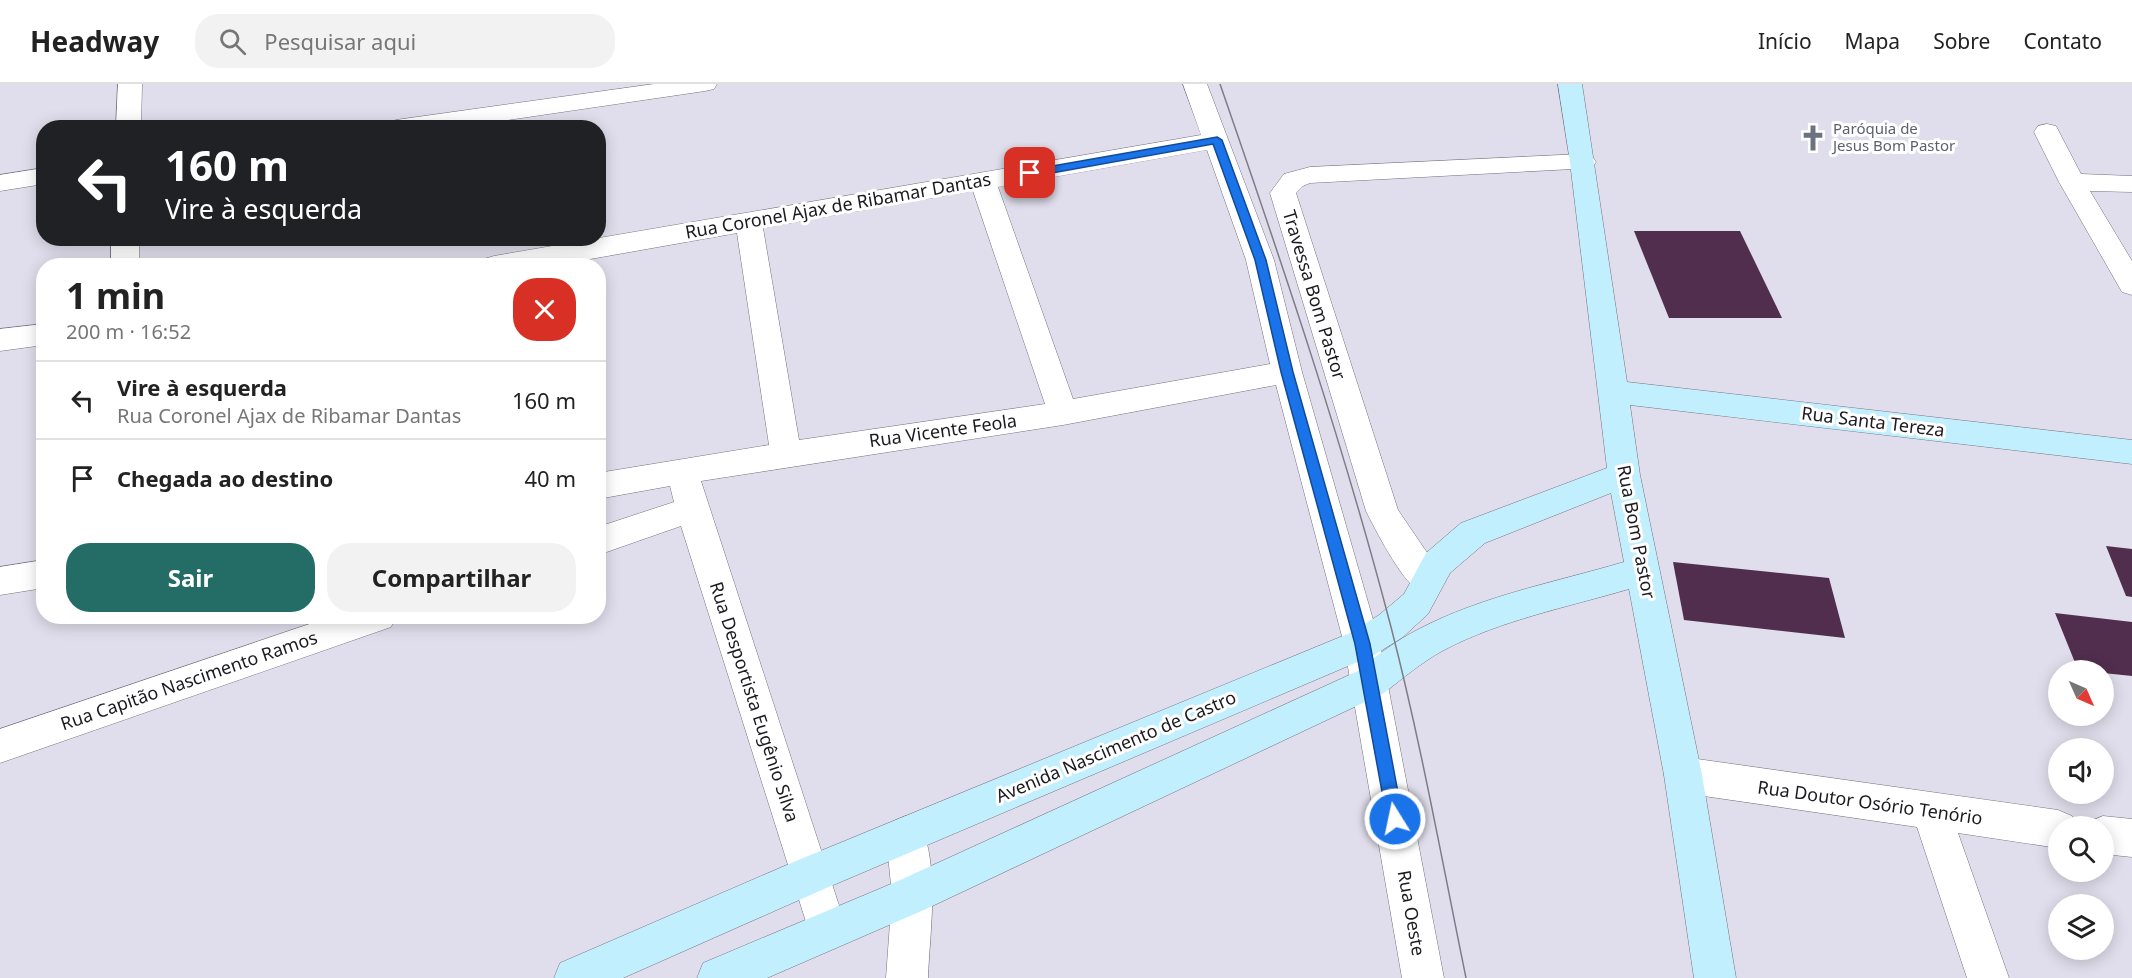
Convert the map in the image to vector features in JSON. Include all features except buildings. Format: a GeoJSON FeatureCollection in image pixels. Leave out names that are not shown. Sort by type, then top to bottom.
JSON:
{"type":"FeatureCollection","features":[{"type":"Feature","properties":{"kind":"street"},"geometry":{"type":"LineString","coordinates":[[128,120],[130,84]]}},
{"type":"Feature","properties":{"kind":"street"},"geometry":{"type":"LineString","coordinates":[[459,120],[576,105],[705,84]]}},
{"type":"Feature","properties":{"kind":"street","name":"Rua Oeste"},"geometry":{"type":"LineString","coordinates":[[1196,84],[1260,260],[1287,372],[1362,644],[1371,682],[1423,978]]}},
{"type":"Feature","properties":{"kind":"street","name":"Rua Bom Pastor"},"geometry":{"type":"LineString","coordinates":[[1570,84],[1583,162],[1624,475],[1683,775],[1715,978]]}},
{"type":"Feature","properties":{"kind":"street"},"geometry":{"type":"LineString","coordinates":[[2047,132],[2072,182],[2132,285]]}},
{"type":"Feature","properties":{"kind":"street","name":"Rua Coronel Ajax de Ribamar Dantas"},"geometry":{"type":"LineString","coordinates":[[606,240],[983,182],[1217,140]]}},
{"type":"Feature","properties":{"kind":"street","name":"Travessa Bom Pastor"},"geometry":{"type":"LineString","coordinates":[[1428,579],[1394,534],[1382,511],[1282,193],[1287,184],[1297,177],[1310,175],[1583,162]]}},
{"type":"Feature","properties":{"kind":"street"},"geometry":{"type":"LineString","coordinates":[[0,183],[36,177]]}},
{"type":"Feature","properties":{"kind":"street"},"geometry":{"type":"LineString","coordinates":[[983,182],[1062,413]]}},
{"type":"Feature","properties":{"kind":"street"},"geometry":{"type":"LineString","coordinates":[[2072,182],[2132,184]]}},
{"type":"Feature","properties":{"kind":"street"},"geometry":{"type":"LineString","coordinates":[[748,220],[786,454]]}},
{"type":"Feature","properties":{"kind":"street","name":"Rua Coronel Ajax de Ribamar Dantas"},"geometry":{"type":"LineString","coordinates":[[529,258],[572,246]]}},
{"type":"Feature","properties":{"kind":"street"},"geometry":{"type":"LineString","coordinates":[[0,340],[36,335]]}},
{"type":"Feature","properties":{"kind":"street","name":"Rua Vicente Feola"},"geometry":{"type":"LineString","coordinates":[[606,485],[786,454],[1062,413],[1287,372]]}},
{"type":"Feature","properties":{"kind":"street","name":"Rua Santa Tereza"},"geometry":{"type":"LineString","coordinates":[[1614,392],[2132,452]]}},
{"type":"Feature","properties":{"kind":"street","name":"Rua Desportista Eugênio Silva"},"geometry":{"type":"LineString","coordinates":[[683,473],[692,509],[827,930]]}},
{"type":"Feature","properties":{"kind":"street","name":"Avenida Nascimento de Castro"},"geometry":{"type":"LineString","coordinates":[[575,978],[810,875],[1362,644],[1391,626],[1416,604],[1438,563],[1473,533],[1624,475]]}},
{"type":"Feature","properties":{"kind":"street"},"geometry":{"type":"LineString","coordinates":[[606,538],[692,509]]}},
{"type":"Feature","properties":{"kind":"street"},"geometry":{"type":"LineString","coordinates":[[718,978],[912,895],[1371,682],[1400,659],[1438,636],[1481,620],[1643,571]]}},
{"type":"Feature","properties":{"kind":"street"},"geometry":{"type":"LineString","coordinates":[[0,581],[36,575]]}},
{"type":"Feature","properties":{"kind":"street","name":"Rua Capitão Nascimento Ramos"},"geometry":{"type":"LineString","coordinates":[[0,746],[356,624]]}},
{"type":"Feature","properties":{"kind":"street","name":"Rua Doutor Osório Tenório"},"geometry":{"type":"LineString","coordinates":[[1683,775],[1932,813],[2048,828]]}},
{"type":"Feature","properties":{"kind":"street"},"geometry":{"type":"LineString","coordinates":[[1932,813],[1988,978]]}},
{"type":"Feature","properties":{"kind":"street"},"geometry":{"type":"LineString","coordinates":[[906,835],[912,895],[907,978]]}},
{"type":"Feature","properties":{"kind":"street"},"geometry":{"type":"LineString","coordinates":[[2114,836],[2132,838]]}},
{"type":"Feature","properties":{"kind":"tram line"},"geometry":{"type":"LineString","coordinates":[[1220,84],[1311,354],[1353,490],[1391,627],[1431,802],[1466,978]]}},
{"type":"Feature","properties":{"kind":"place","name":"Paróquia de Jesus Bom Pastor"},"geometry":{"type":"Point","coordinates":[1813,138]}},
{"type":"Feature","properties":{"kind":"route"},"geometry":{"type":"LineString","coordinates":[[1030,173],[1217,140],[1260,260],[1287,372],[1362,644],[1371,682],[1395,819]]}}]}
